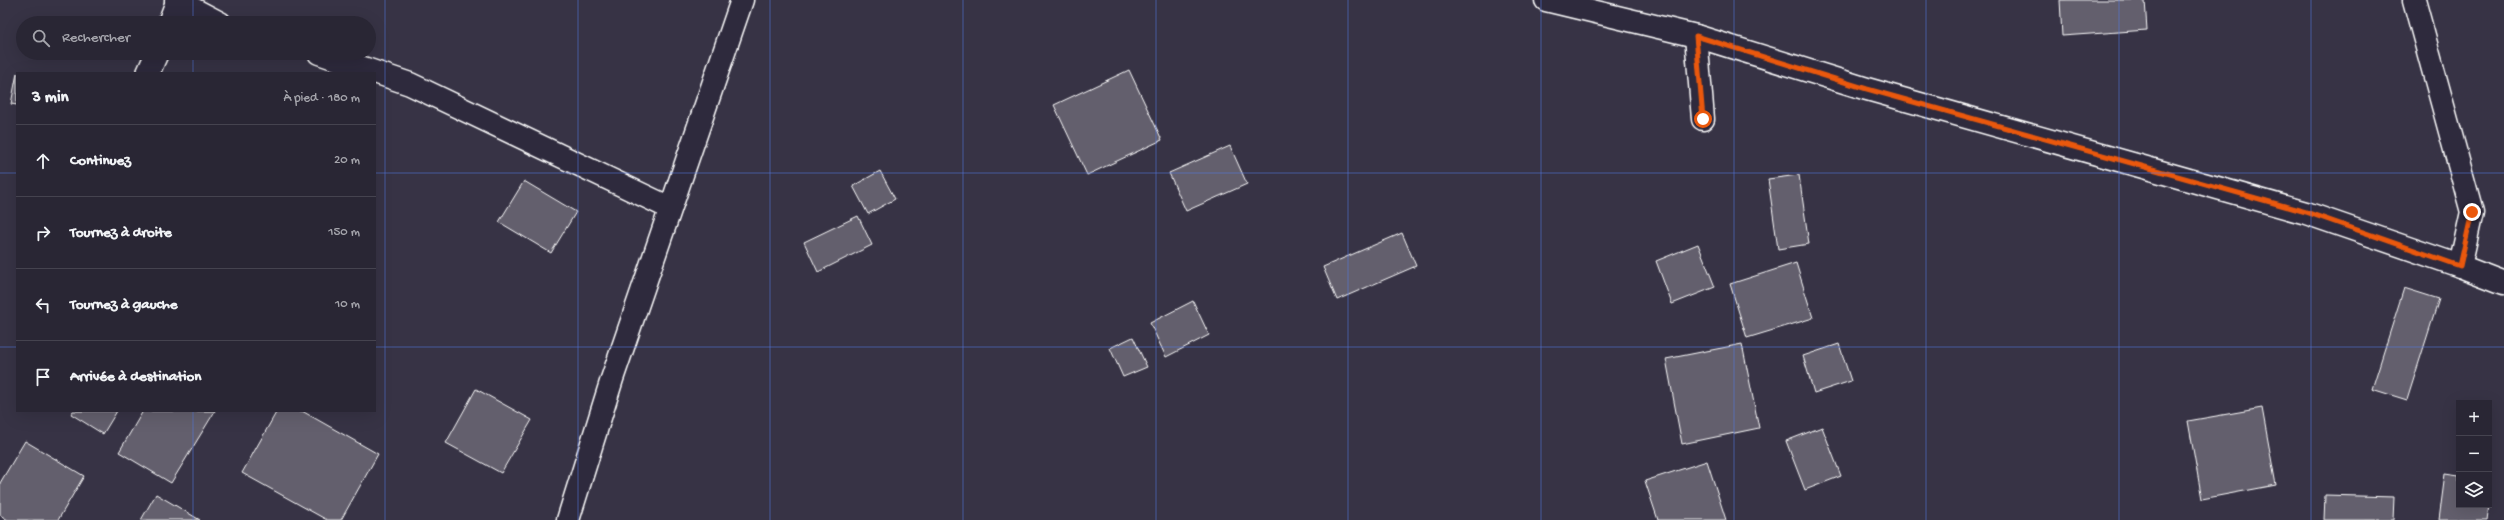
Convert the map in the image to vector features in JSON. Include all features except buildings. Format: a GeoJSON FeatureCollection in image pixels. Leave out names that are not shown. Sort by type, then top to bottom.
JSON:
{"type":"FeatureCollection","features":[{"type":"Feature","properties":{"kind":"street"},"geometry":{"type":"LineString","coordinates":[[568,520],[612,379],[742,0]]}},
{"type":"Feature","properties":{"kind":"street"},"geometry":{"type":"LineString","coordinates":[[1546,0],[1696,36],[1867,89],[2306,212],[2460,266],[2504,284]]}},
{"type":"Feature","properties":{"kind":"street"},"geometry":{"type":"LineString","coordinates":[[2414,0],[2472,212],[2460,266]]}},
{"type":"Feature","properties":{"kind":"street"},"geometry":{"type":"LineString","coordinates":[[172,16],[177,1],[206,16]]}},
{"type":"Feature","properties":{"kind":"street"},"geometry":{"type":"LineString","coordinates":[[1696,36],[1703,119]]}},
{"type":"Feature","properties":{"kind":"street"},"geometry":{"type":"LineString","coordinates":[[148,72],[153,60]]}},
{"type":"Feature","properties":{"kind":"street"},"geometry":{"type":"LineString","coordinates":[[340,60],[375,72]]}},
{"type":"Feature","properties":{"kind":"street"},"geometry":{"type":"LineString","coordinates":[[376,72],[410,84],[670,208]]}},
{"type":"Feature","properties":{"kind":"route"},"geometry":{"type":"LineString","coordinates":[[1703,119],[1696,36],[1867,89],[2306,212],[2460,266],[2472,212]]}}]}
